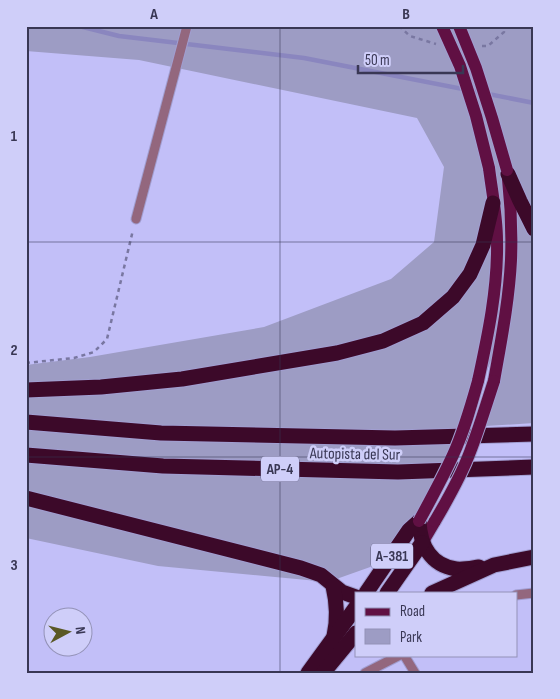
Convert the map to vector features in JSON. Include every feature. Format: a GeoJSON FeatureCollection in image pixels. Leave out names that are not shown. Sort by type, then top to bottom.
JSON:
{"type":"FeatureCollection","features":[{"type":"Feature","properties":{"kind":"highway"},"geometry":{"type":"LineString","coordinates":[[507,172],[534,229]]}},
{"type":"Feature","properties":{"kind":"highway"},"geometry":{"type":"LineString","coordinates":[[26,390],[101,387],[182,379],[337,352],[383,341],[423,323],[453,297],[470,274],[484,245],[493,203]]}},
{"type":"Feature","properties":{"kind":"highway","name":"Autopista del Sur"},"geometry":{"type":"LineString","coordinates":[[26,422],[171,434],[395,438],[534,434]]}},
{"type":"Feature","properties":{"kind":"highway","name":"Autopista del Sur"},"geometry":{"type":"LineString","coordinates":[[26,455],[163,466],[398,472],[534,467]]}},
{"type":"Feature","properties":{"kind":"highway"},"geometry":{"type":"LineString","coordinates":[[26,498],[301,568],[321,576],[342,592],[355,597]]}},
{"type":"Feature","properties":{"kind":"highway"},"geometry":{"type":"LineString","coordinates":[[419,521],[422,543],[431,556],[441,565],[457,569],[534,558]]}},
{"type":"Feature","properties":{"kind":"highway","name":"A-381"},"geometry":{"type":"LineString","coordinates":[[367,592],[409,530],[419,521]]}},
{"type":"Feature","properties":{"kind":"highway","name":"A-381"},"geometry":{"type":"LineString","coordinates":[[387,592],[422,543]]}},
{"type":"Feature","properties":{"kind":"highway"},"geometry":{"type":"LineString","coordinates":[[434,592],[494,565]]}},
{"type":"Feature","properties":{"kind":"highway"},"geometry":{"type":"LineString","coordinates":[[376,592],[393,575],[405,568]]}},
{"type":"Feature","properties":{"kind":"highway"},"geometry":{"type":"LineString","coordinates":[[333,586],[337,613],[336,630],[333,639]]}},
{"type":"Feature","properties":{"kind":"highway"},"geometry":{"type":"LineString","coordinates":[[308,673],[355,608]]}},
{"type":"Feature","properties":{"kind":"highway"},"geometry":{"type":"LineString","coordinates":[[323,673],[354,639]]}},
{"type":"Feature","properties":{"kind":"main road"},"geometry":{"type":"LineString","coordinates":[[419,521],[454,454],[468,418],[490,324],[497,240],[489,168],[476,116],[460,66],[442,26]]}},
{"type":"Feature","properties":{"kind":"main road"},"geometry":{"type":"LineString","coordinates":[[422,543],[454,488],[483,418],[494,381],[506,314],[511,261],[512,215],[507,172],[476,68],[459,26]]}},
{"type":"Feature","properties":{"kind":"street"},"geometry":{"type":"LineString","coordinates":[[136,219],[187,26]]}},
{"type":"Feature","properties":{"kind":"street"},"geometry":{"type":"LineString","coordinates":[[518,595],[534,593]]}},
{"type":"Feature","properties":{"kind":"street"},"geometry":{"type":"LineString","coordinates":[[365,673],[398,656]]}},
{"type":"Feature","properties":{"kind":"street"},"geometry":{"type":"LineString","coordinates":[[405,656],[415,673]]}},
{"type":"Feature","properties":{"kind":"path"},"geometry":{"type":"LineString","coordinates":[[26,363],[74,358],[94,352],[107,340],[136,219]]}},
{"type":"Feature","properties":{"kind":"green space"},"geometry":{"type":"Polygon","coordinates":[[[26,26],[534,26],[534,423],[486,426],[501,335],[449,468],[404,555],[328,582],[158,566],[26,538],[26,365],[90,357],[264,327],[391,279],[434,242],[444,167],[417,118],[139,60],[26,51],[26,26]]]}},
{"type":"Feature","properties":{"kind":"waterway"},"geometry":{"type":"LineString","coordinates":[[79,26],[119,36],[304,58],[534,103]]}}]}
